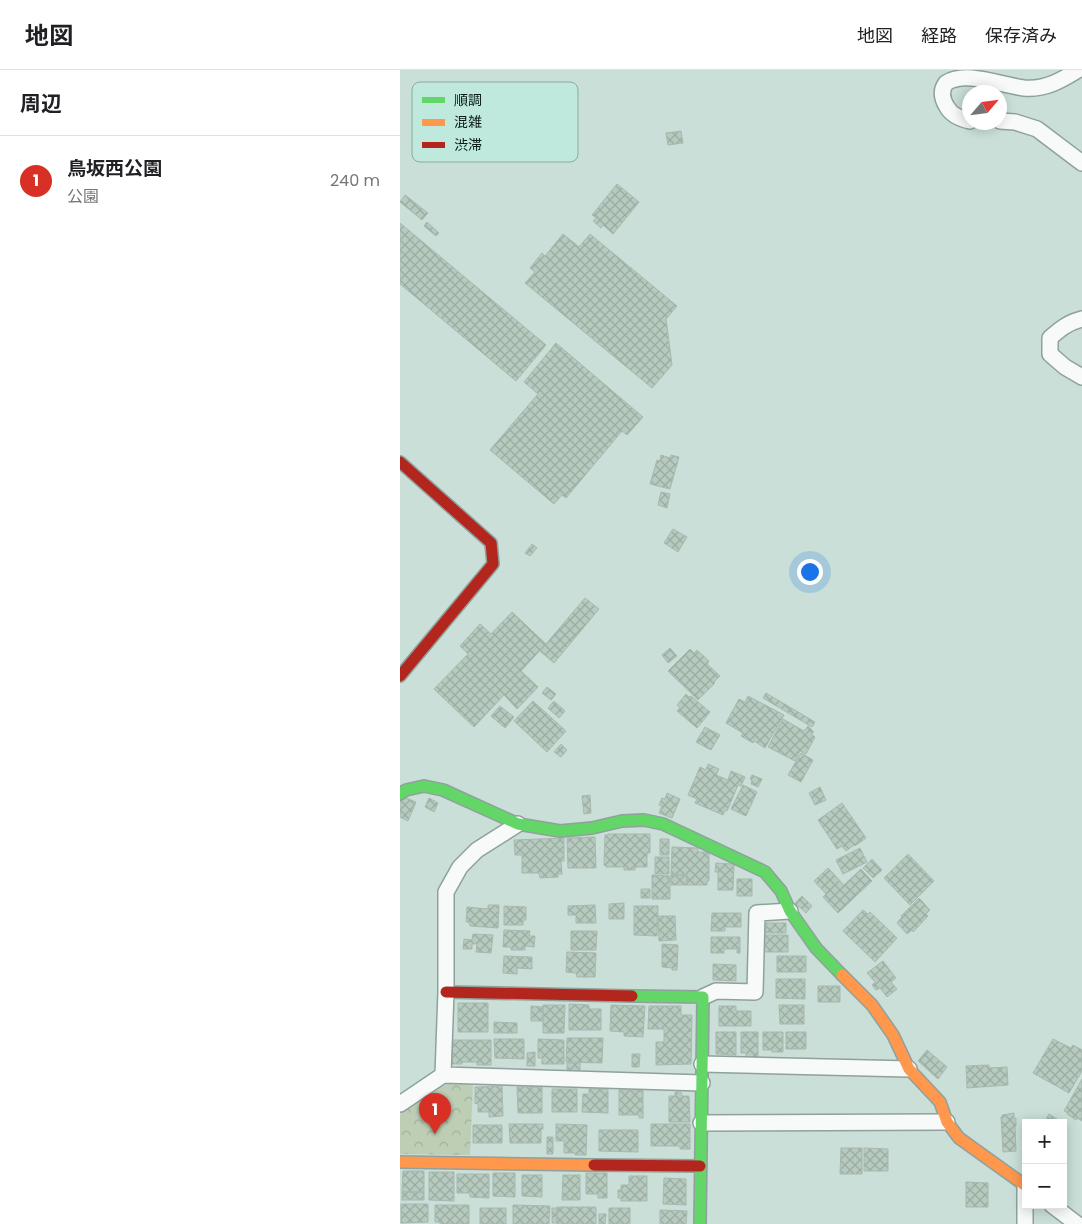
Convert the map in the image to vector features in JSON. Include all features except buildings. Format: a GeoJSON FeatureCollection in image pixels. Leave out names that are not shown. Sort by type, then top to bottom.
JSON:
{"type":"FeatureCollection","features":[{"type":"Feature","properties":{"kind":"street"},"geometry":{"type":"LineString","coordinates":[[962,119],[949,110],[943,99],[943,88],[950,77],[964,71],[977,72],[1024,88],[1043,87],[1061,80],[1078,70]]}},
{"type":"Feature","properties":{"kind":"street"},"geometry":{"type":"LineString","coordinates":[[1007,121],[1016,122],[1037,129],[1082,163]]}},
{"type":"Feature","properties":{"kind":"street"},"geometry":{"type":"LineString","coordinates":[[1082,319],[1060,329],[1050,338],[1050,354],[1065,367],[1082,377]]}},
{"type":"Feature","properties":{"kind":"street"},"geometry":{"type":"LineString","coordinates":[[400,462],[491,543],[493,564],[400,676]]}},
{"type":"Feature","properties":{"kind":"street"},"geometry":{"type":"LineString","coordinates":[[400,794],[406,790],[424,786],[443,790],[518,824],[560,831],[592,828],[622,821],[644,820],[663,824],[765,872],[781,891],[790,911],[816,948],[872,1005],[893,1035],[909,1069],[940,1102],[947,1122],[959,1138],[1022,1184]]}},
{"type":"Feature","properties":{"kind":"street"},"geometry":{"type":"LineString","coordinates":[[443,1075],[446,992],[446,892],[460,867],[477,850],[518,824]]}},
{"type":"Feature","properties":{"kind":"street"},"geometry":{"type":"LineString","coordinates":[[446,992],[702,997],[716,991],[755,992],[757,913],[790,911]]}},
{"type":"Feature","properties":{"kind":"street"},"geometry":{"type":"LineString","coordinates":[[700,1224],[702,997]]}},
{"type":"Feature","properties":{"kind":"street"},"geometry":{"type":"LineString","coordinates":[[702,1064],[909,1069]]}},
{"type":"Feature","properties":{"kind":"street"},"geometry":{"type":"LineString","coordinates":[[400,1104],[443,1075],[702,1083]]}},
{"type":"Feature","properties":{"kind":"street"},"geometry":{"type":"LineString","coordinates":[[701,1123],[947,1122]]}},
{"type":"Feature","properties":{"kind":"street"},"geometry":{"type":"LineString","coordinates":[[400,1162],[700,1166]]}},
{"type":"Feature","properties":{"kind":"street"},"geometry":{"type":"LineString","coordinates":[[1025,1209],[1025,1224]]}},
{"type":"Feature","properties":{"kind":"street"},"geometry":{"type":"LineString","coordinates":[[1057,1209],[1077,1224]]}},
{"type":"Feature","properties":{"kind":"green space"},"geometry":{"type":"Polygon","coordinates":[[[450,1083],[473,1083],[470,1155],[400,1154],[400,1114],[437,1089],[450,1083]]]}},
{"type":"Feature","properties":{"kind":"traffic: fast"},"geometry":{"type":"LineString","coordinates":[[400,794],[406,790],[424,786],[443,790],[518,824],[560,831],[592,828],[622,821],[644,820],[663,824],[765,872],[781,891],[790,911],[816,948],[842,975]]}},
{"type":"Feature","properties":{"kind":"traffic: fast"},"geometry":{"type":"LineString","coordinates":[[632,996],[703,997],[700,1224]]}},
{"type":"Feature","properties":{"kind":"traffic: slow"},"geometry":{"type":"LineString","coordinates":[[842,975],[872,1005],[893,1035],[909,1069],[940,1102],[947,1122],[959,1138],[1022,1183]]}},
{"type":"Feature","properties":{"kind":"traffic: slow"},"geometry":{"type":"LineString","coordinates":[[400,1162],[594,1165]]}},
{"type":"Feature","properties":{"kind":"traffic: jam"},"geometry":{"type":"LineString","coordinates":[[400,462],[491,543],[493,564],[400,676]]}},
{"type":"Feature","properties":{"kind":"traffic: jam"},"geometry":{"type":"LineString","coordinates":[[446,992],[632,996]]}},
{"type":"Feature","properties":{"kind":"traffic: jam"},"geometry":{"type":"LineString","coordinates":[[594,1165],[700,1166]]}},
{"type":"Feature","properties":{"kind":"place","name":"鳥坂西公園"},"geometry":{"type":"Point","coordinates":[435,1134]}}]}
